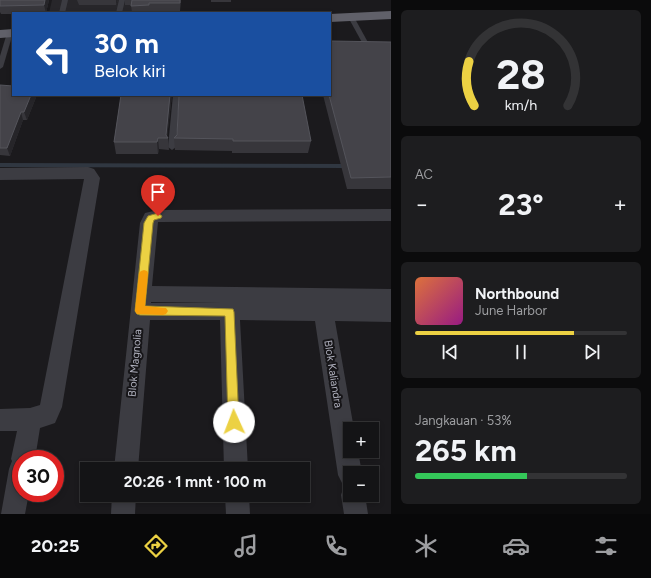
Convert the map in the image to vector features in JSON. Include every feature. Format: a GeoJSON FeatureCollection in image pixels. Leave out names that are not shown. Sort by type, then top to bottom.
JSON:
{"type":"FeatureCollection","features":[{"type":"Feature","properties":{"kind":"highway"},"geometry":{"type":"LineString","coordinates":[[331,18],[391,15]]}},
{"type":"Feature","properties":{"kind":"street"},"geometry":{"type":"LineString","coordinates":[[0,174],[88,173],[92,178],[51,407],[47,415],[30,419],[0,420]]}},
{"type":"Feature","properties":{"kind":"street","name":"Blok Magnolia"},"geometry":{"type":"LineString","coordinates":[[127,462],[141,302],[149,223],[151,218],[158,216],[390,218]]}},
{"type":"Feature","properties":{"kind":"street"},"geometry":{"type":"LineString","coordinates":[[322,305],[391,297]]}},
{"type":"Feature","properties":{"kind":"street"},"geometry":{"type":"LineString","coordinates":[[141,302],[322,305],[391,313]]}},
{"type":"Feature","properties":{"kind":"street"},"geometry":{"type":"LineString","coordinates":[[229,304],[236,462]]}},
{"type":"Feature","properties":{"kind":"street","name":"Blok Kaliandra"},"geometry":{"type":"LineString","coordinates":[[322,305],[349,466]]}},
{"type":"Feature","properties":{"kind":"street"},"geometry":{"type":"LineString","coordinates":[[25,450],[30,419]]}},
{"type":"Feature","properties":{"kind":"street"},"geometry":{"type":"LineString","coordinates":[[13,514],[15,502]]}},
{"type":"Feature","properties":{"kind":"street"},"geometry":{"type":"LineString","coordinates":[[123,514],[124,502]]}},
{"type":"Feature","properties":{"kind":"street"},"geometry":{"type":"LineString","coordinates":[[237,502],[238,514]]}},
{"type":"Feature","properties":{"kind":"street"},"geometry":{"type":"LineString","coordinates":[[354,502],[356,514]]}},
{"type":"Feature","properties":{"kind":"lane"},"geometry":{"type":"LineString","coordinates":[[62,12],[65,0]]}},
{"type":"Feature","properties":{"kind":"lane"},"geometry":{"type":"LineString","coordinates":[[119,12],[122,0]]}},
{"type":"Feature","properties":{"kind":"lane"},"geometry":{"type":"LineString","coordinates":[[351,17],[367,46]]}},
{"type":"Feature","properties":{"kind":"lane"},"geometry":{"type":"LineString","coordinates":[[0,67],[8,34]]}},
{"type":"Feature","properties":{"kind":"lane"},"geometry":{"type":"LineString","coordinates":[[172,147],[176,96]]}},
{"type":"Feature","properties":{"kind":"shaded area"},"geometry":{"type":"Polygon","coordinates":[[[52,0],[134,0],[132,12],[49,12],[52,0]]]}},
{"type":"Feature","properties":{"kind":"building"},"geometry":{"type":"Polygon","coordinates":[[[0,0],[45,0],[44,5],[0,6],[0,0]]]}},
{"type":"Feature","properties":{"kind":"building"},"geometry":{"type":"Polygon","coordinates":[[[132,0],[180,0],[180,3],[149,3],[149,5],[131,6],[132,0]]]}},
{"type":"Feature","properties":{"kind":"building"},"geometry":{"type":"Polygon","coordinates":[[[331,41],[391,42],[391,177],[351,178],[329,96],[331,96],[331,41]]]}},
{"type":"Feature","properties":{"kind":"building"},"geometry":{"type":"Polygon","coordinates":[[[0,85],[12,86],[12,96],[31,96],[24,112],[21,112],[7,148],[0,148],[0,85]]]}},
{"type":"Feature","properties":{"kind":"building"},"geometry":{"type":"Polygon","coordinates":[[[121,96],[170,96],[166,135],[168,138],[158,138],[157,142],[114,142],[121,96]]]}},
{"type":"Feature","properties":{"kind":"building"},"geometry":{"type":"Polygon","coordinates":[[[179,96],[302,96],[311,141],[233,141],[233,139],[174,138],[177,135],[179,96]]]}},
{"type":"Feature","properties":{"kind":"waterway"},"geometry":{"type":"LineString","coordinates":[[0,165],[348,166]]}},
{"type":"Feature","properties":{"kind":"slow traffic"},"geometry":{"type":"LineString","coordinates":[[144,273],[140,311],[163,311]]}},
{"type":"Feature","properties":{"kind":"route"},"geometry":{"type":"LineString","coordinates":[[158,216],[151,218],[149,223],[140,311],[230,312],[234,422]]}}]}
